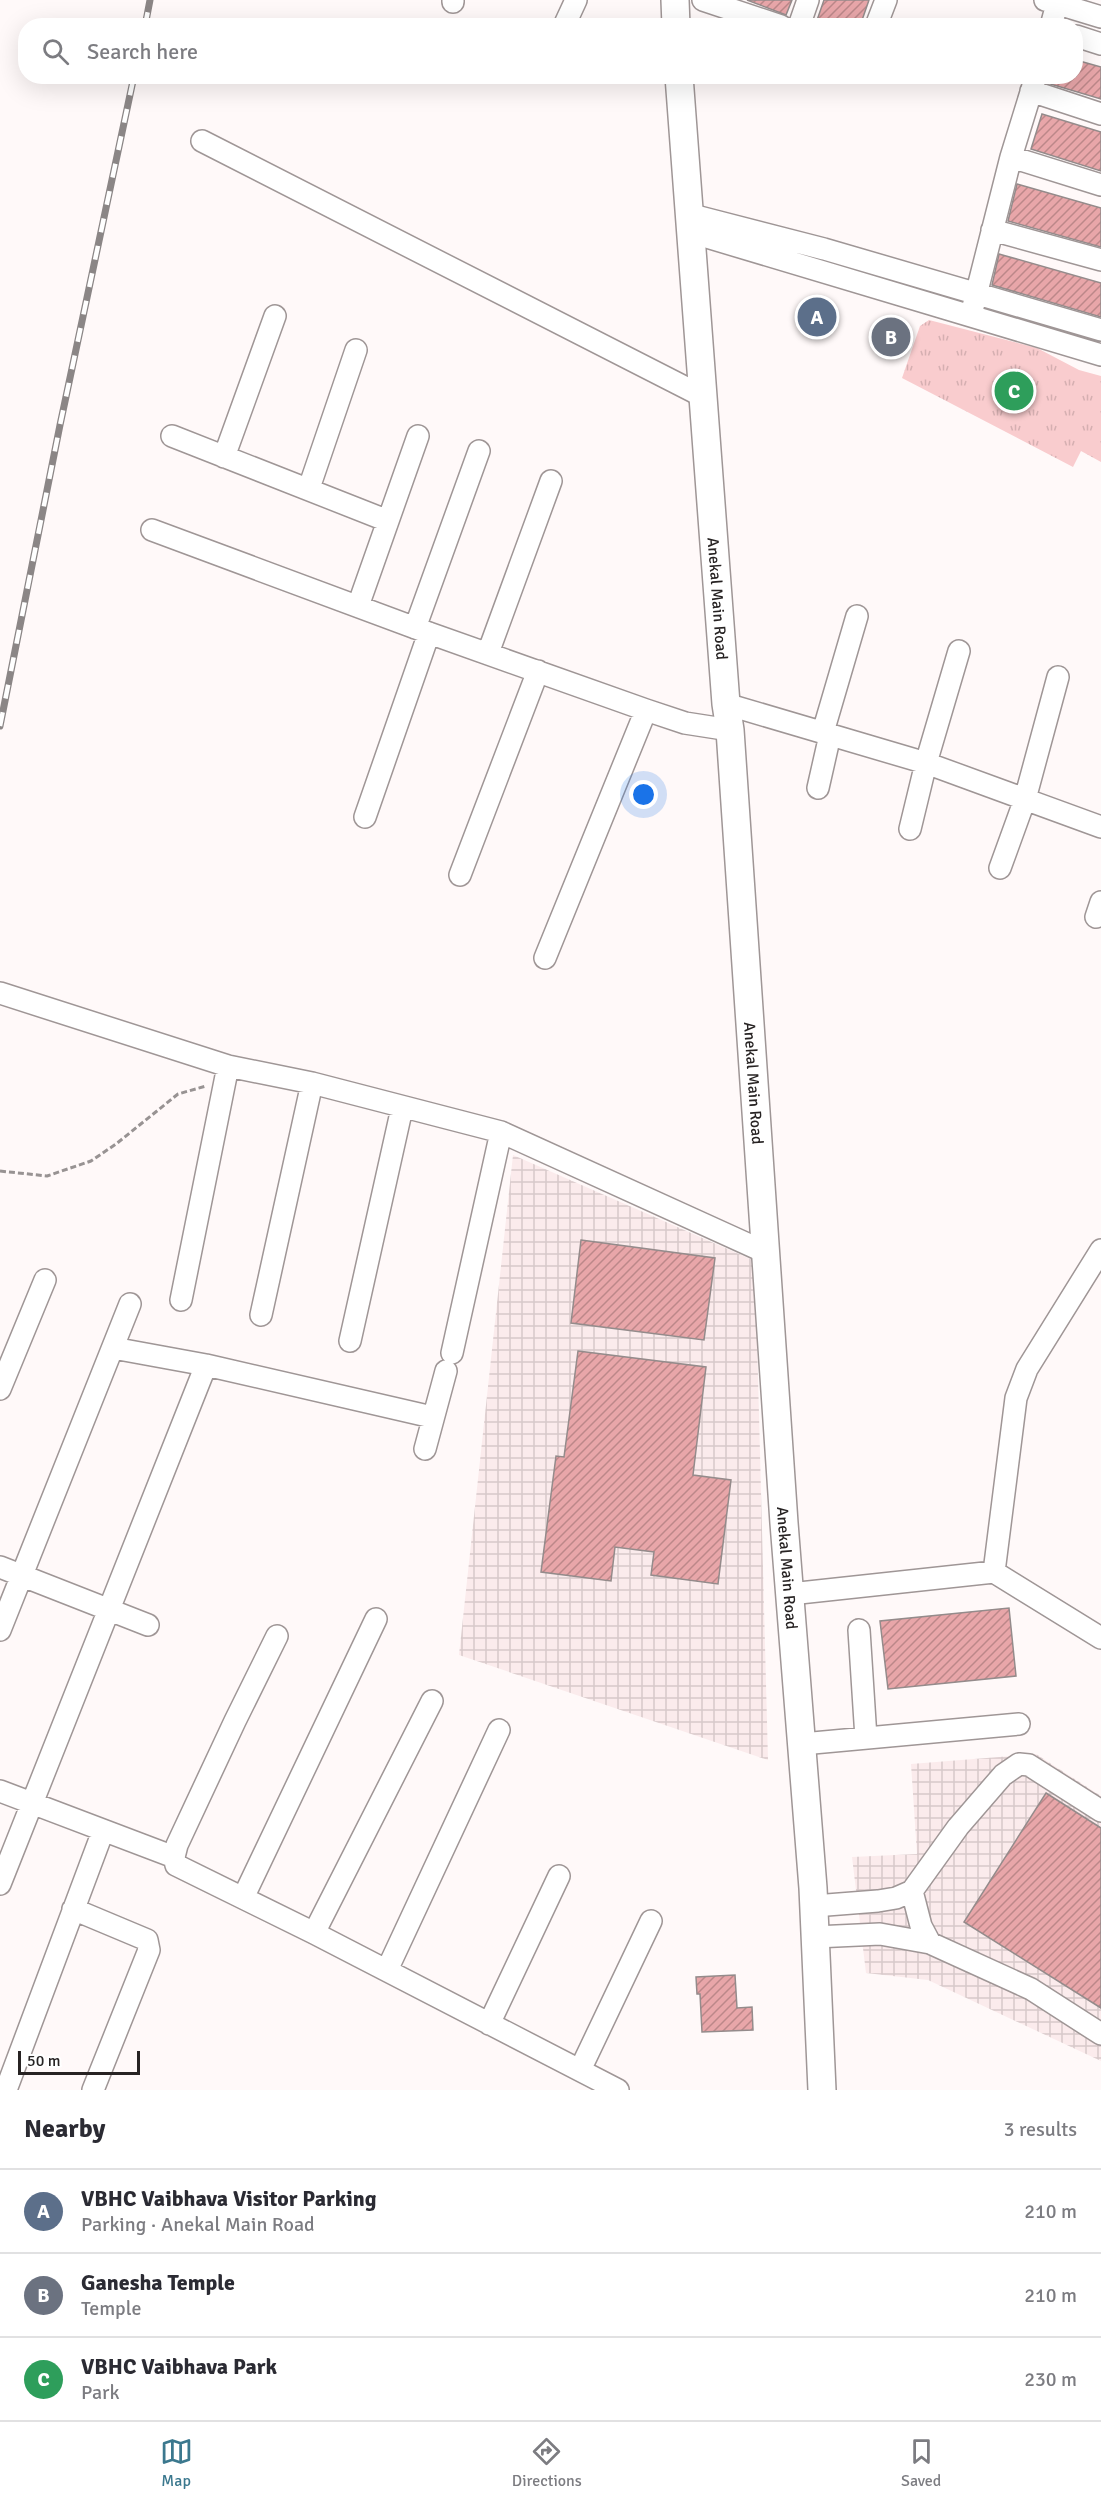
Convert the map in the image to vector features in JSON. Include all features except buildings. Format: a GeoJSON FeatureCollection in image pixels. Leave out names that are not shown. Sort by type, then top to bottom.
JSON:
{"type":"FeatureCollection","features":[{"type":"Feature","properties":{"kind":"main road"},"geometry":{"type":"LineString","coordinates":[[675,0],[676,18]]}},
{"type":"Feature","properties":{"kind":"main road","name":"Anekal Main Road"},"geometry":{"type":"LineString","coordinates":[[680,84],[814,1906],[822,2090]]}},
{"type":"Feature","properties":{"kind":"street"},"geometry":{"type":"LineString","coordinates":[[568,18],[576,0]]}},
{"type":"Feature","properties":{"kind":"street"},"geometry":{"type":"LineString","coordinates":[[802,18],[808,0]]}},
{"type":"Feature","properties":{"kind":"street"},"geometry":{"type":"LineString","coordinates":[[879,18],[886,0]]}},
{"type":"Feature","properties":{"kind":"street"},"geometry":{"type":"LineString","coordinates":[[1051,18],[1051,2],[1101,17]]}},
{"type":"Feature","properties":{"kind":"street"},"geometry":{"type":"LineString","coordinates":[[720,4],[759,18]]}},
{"type":"Feature","properties":{"kind":"street"},"geometry":{"type":"LineString","coordinates":[[1083,38],[1101,44]]}},
{"type":"Feature","properties":{"kind":"street"},"geometry":{"type":"LineString","coordinates":[[970,318],[1011,157],[1034,84],[1101,114]]}},
{"type":"Feature","properties":{"kind":"street"},"geometry":{"type":"LineString","coordinates":[[202,141],[702,396]]}},
{"type":"Feature","properties":{"kind":"street"},"geometry":{"type":"LineString","coordinates":[[1011,157],[1101,185]]}},
{"type":"Feature","properties":{"kind":"street"},"geometry":{"type":"LineString","coordinates":[[689,224],[824,249],[1101,330]]}},
{"type":"Feature","properties":{"kind":"street"},"geometry":{"type":"LineString","coordinates":[[689,224],[970,318],[1101,355]]}},
{"type":"Feature","properties":{"kind":"street"},"geometry":{"type":"LineString","coordinates":[[992,230],[1101,260]]}},
{"type":"Feature","properties":{"kind":"street"},"geometry":{"type":"LineString","coordinates":[[224,457],[275,316]]}},
{"type":"Feature","properties":{"kind":"street"},"geometry":{"type":"LineString","coordinates":[[309,488],[356,350]]}},
{"type":"Feature","properties":{"kind":"street"},"geometry":{"type":"LineString","coordinates":[[172,436],[388,521]]}},
{"type":"Feature","properties":{"kind":"street"},"geometry":{"type":"LineString","coordinates":[[358,606],[418,436]]}},
{"type":"Feature","properties":{"kind":"street"},"geometry":{"type":"LineString","coordinates":[[365,817],[479,451]]}},
{"type":"Feature","properties":{"kind":"street"},"geometry":{"type":"LineString","coordinates":[[488,652],[551,480]]}},
{"type":"Feature","properties":{"kind":"street"},"geometry":{"type":"LineString","coordinates":[[152,530],[422,631],[488,652],[684,723],[728,717],[826,734],[926,763],[1101,827]]}},
{"type":"Feature","properties":{"kind":"street"},"geometry":{"type":"LineString","coordinates":[[818,788],[826,734],[857,615]]}},
{"type":"Feature","properties":{"kind":"street"},"geometry":{"type":"LineString","coordinates":[[910,829],[958,651]]}},
{"type":"Feature","properties":{"kind":"street"},"geometry":{"type":"LineString","coordinates":[[460,874],[538,671]]}},
{"type":"Feature","properties":{"kind":"street"},"geometry":{"type":"LineString","coordinates":[[1000,868],[1025,799],[1058,677]]}},
{"type":"Feature","properties":{"kind":"street"},"geometry":{"type":"LineString","coordinates":[[545,958],[646,710]]}},
{"type":"Feature","properties":{"kind":"street"},"geometry":{"type":"LineString","coordinates":[[0,993],[227,1073],[312,1083],[501,1132],[767,1253]]}},
{"type":"Feature","properties":{"kind":"street"},"geometry":{"type":"LineString","coordinates":[[181,1300],[227,1073]]}},
{"type":"Feature","properties":{"kind":"street"},"geometry":{"type":"LineString","coordinates":[[261,1315],[312,1083]]}},
{"type":"Feature","properties":{"kind":"street"},"geometry":{"type":"LineString","coordinates":[[350,1341],[402,1108]]}},
{"type":"Feature","properties":{"kind":"street"},"geometry":{"type":"LineString","coordinates":[[425,1449],[449,1362],[501,1132]]}},
{"type":"Feature","properties":{"kind":"street"},"geometry":{"type":"LineString","coordinates":[[994,1572],[1016,1398],[1027,1370],[1101,1250]]}},
{"type":"Feature","properties":{"kind":"street"},"geometry":{"type":"LineString","coordinates":[[0,1389],[45,1280]]}},
{"type":"Feature","properties":{"kind":"street"},"geometry":{"type":"LineString","coordinates":[[0,1630],[130,1304]]}},
{"type":"Feature","properties":{"kind":"street"},"geometry":{"type":"LineString","coordinates":[[113,1348],[206,1365],[432,1417]]}},
{"type":"Feature","properties":{"kind":"street"},"geometry":{"type":"LineString","coordinates":[[0,1884],[206,1365]]}},
{"type":"Feature","properties":{"kind":"street"},"geometry":{"type":"LineString","coordinates":[[0,1567],[148,1625]]}},
{"type":"Feature","properties":{"kind":"street"},"geometry":{"type":"LineString","coordinates":[[790,1594],[994,1572],[1100,1633]]}},
{"type":"Feature","properties":{"kind":"street"},"geometry":{"type":"LineString","coordinates":[[243,1898],[376,1619]]}},
{"type":"Feature","properties":{"kind":"street"},"geometry":{"type":"LineString","coordinates":[[860,1630],[866,1738]]}},
{"type":"Feature","properties":{"kind":"street"},"geometry":{"type":"LineString","coordinates":[[277,1636],[234,1721],[174,1857],[176,1865],[387,1970],[618,2090]]}},
{"type":"Feature","properties":{"kind":"street"},"geometry":{"type":"LineString","coordinates":[[314,1933],[432,1701]]}},
{"type":"Feature","properties":{"kind":"street"},"geometry":{"type":"LineString","coordinates":[[801,1744],[1019,1724]]}},
{"type":"Feature","properties":{"kind":"street"},"geometry":{"type":"LineString","coordinates":[[387,1970],[499,1730]]}},
{"type":"Feature","properties":{"kind":"street"},"geometry":{"type":"LineString","coordinates":[[814,1906],[887,1900],[912,1891],[958,1827],[1003,1775],[1019,1764],[1029,1765],[1101,1811]]}},
{"type":"Feature","properties":{"kind":"street"},"geometry":{"type":"LineString","coordinates":[[0,1791],[174,1857]]}},
{"type":"Feature","properties":{"kind":"street"},"geometry":{"type":"LineString","coordinates":[[6,2090],[103,1831]]}},
{"type":"Feature","properties":{"kind":"street"},"geometry":{"type":"LineString","coordinates":[[489,2024],[560,1876]]}},
{"type":"Feature","properties":{"kind":"street"},"geometry":{"type":"LineString","coordinates":[[912,1891],[921,1926],[930,1943]]}},
{"type":"Feature","properties":{"kind":"street"},"geometry":{"type":"LineString","coordinates":[[73,1909],[147,1940],[149,1950],[93,2090]]}},
{"type":"Feature","properties":{"kind":"street"},"geometry":{"type":"LineString","coordinates":[[580,2070],[651,1921]]}},
{"type":"Feature","properties":{"kind":"street"},"geometry":{"type":"LineString","coordinates":[[815,1937],[880,1934],[930,1943],[1031,1989],[1101,2034]]}},
{"type":"Feature","properties":{"kind":"path"},"geometry":{"type":"LineString","coordinates":[[0,1172],[47,1176],[91,1161],[178,1095],[227,1073]]}},
{"type":"Feature","properties":{"kind":"shaded area"},"geometry":{"type":"Polygon","coordinates":[[[513,1155],[755,1261],[768,1760],[459,1655],[513,1155]]]}},
{"type":"Feature","properties":{"kind":"shaded area"},"geometry":{"type":"Polygon","coordinates":[[[1036,1754],[1101,1796],[1101,2061],[928,1980],[866,1973],[852,1857],[917,1854],[911,1764],[1036,1754]]]}},
{"type":"Feature","properties":{"kind":"green space"},"geometry":{"type":"Polygon","coordinates":[[[929,320],[1037,348],[1079,370],[1101,376],[1101,462],[1081,451],[1073,467],[902,378],[920,326],[929,320]]]}},
{"type":"Feature","properties":{"kind":"railway"},"geometry":{"type":"LineString","coordinates":[[147,18],[150,0]]}},
{"type":"Feature","properties":{"kind":"railway"},"geometry":{"type":"LineString","coordinates":[[0,726],[60,425],[132,84]]}},
{"type":"Feature","properties":{"kind":"place","name":"VBHC Vaibhava Visitor Parking"},"geometry":{"type":"Point","coordinates":[817,317]}},
{"type":"Feature","properties":{"kind":"place","name":"Ganesha Temple"},"geometry":{"type":"Point","coordinates":[891,337]}},
{"type":"Feature","properties":{"kind":"place","name":"VBHC Vaibhava Park"},"geometry":{"type":"Point","coordinates":[1014,391]}}]}
